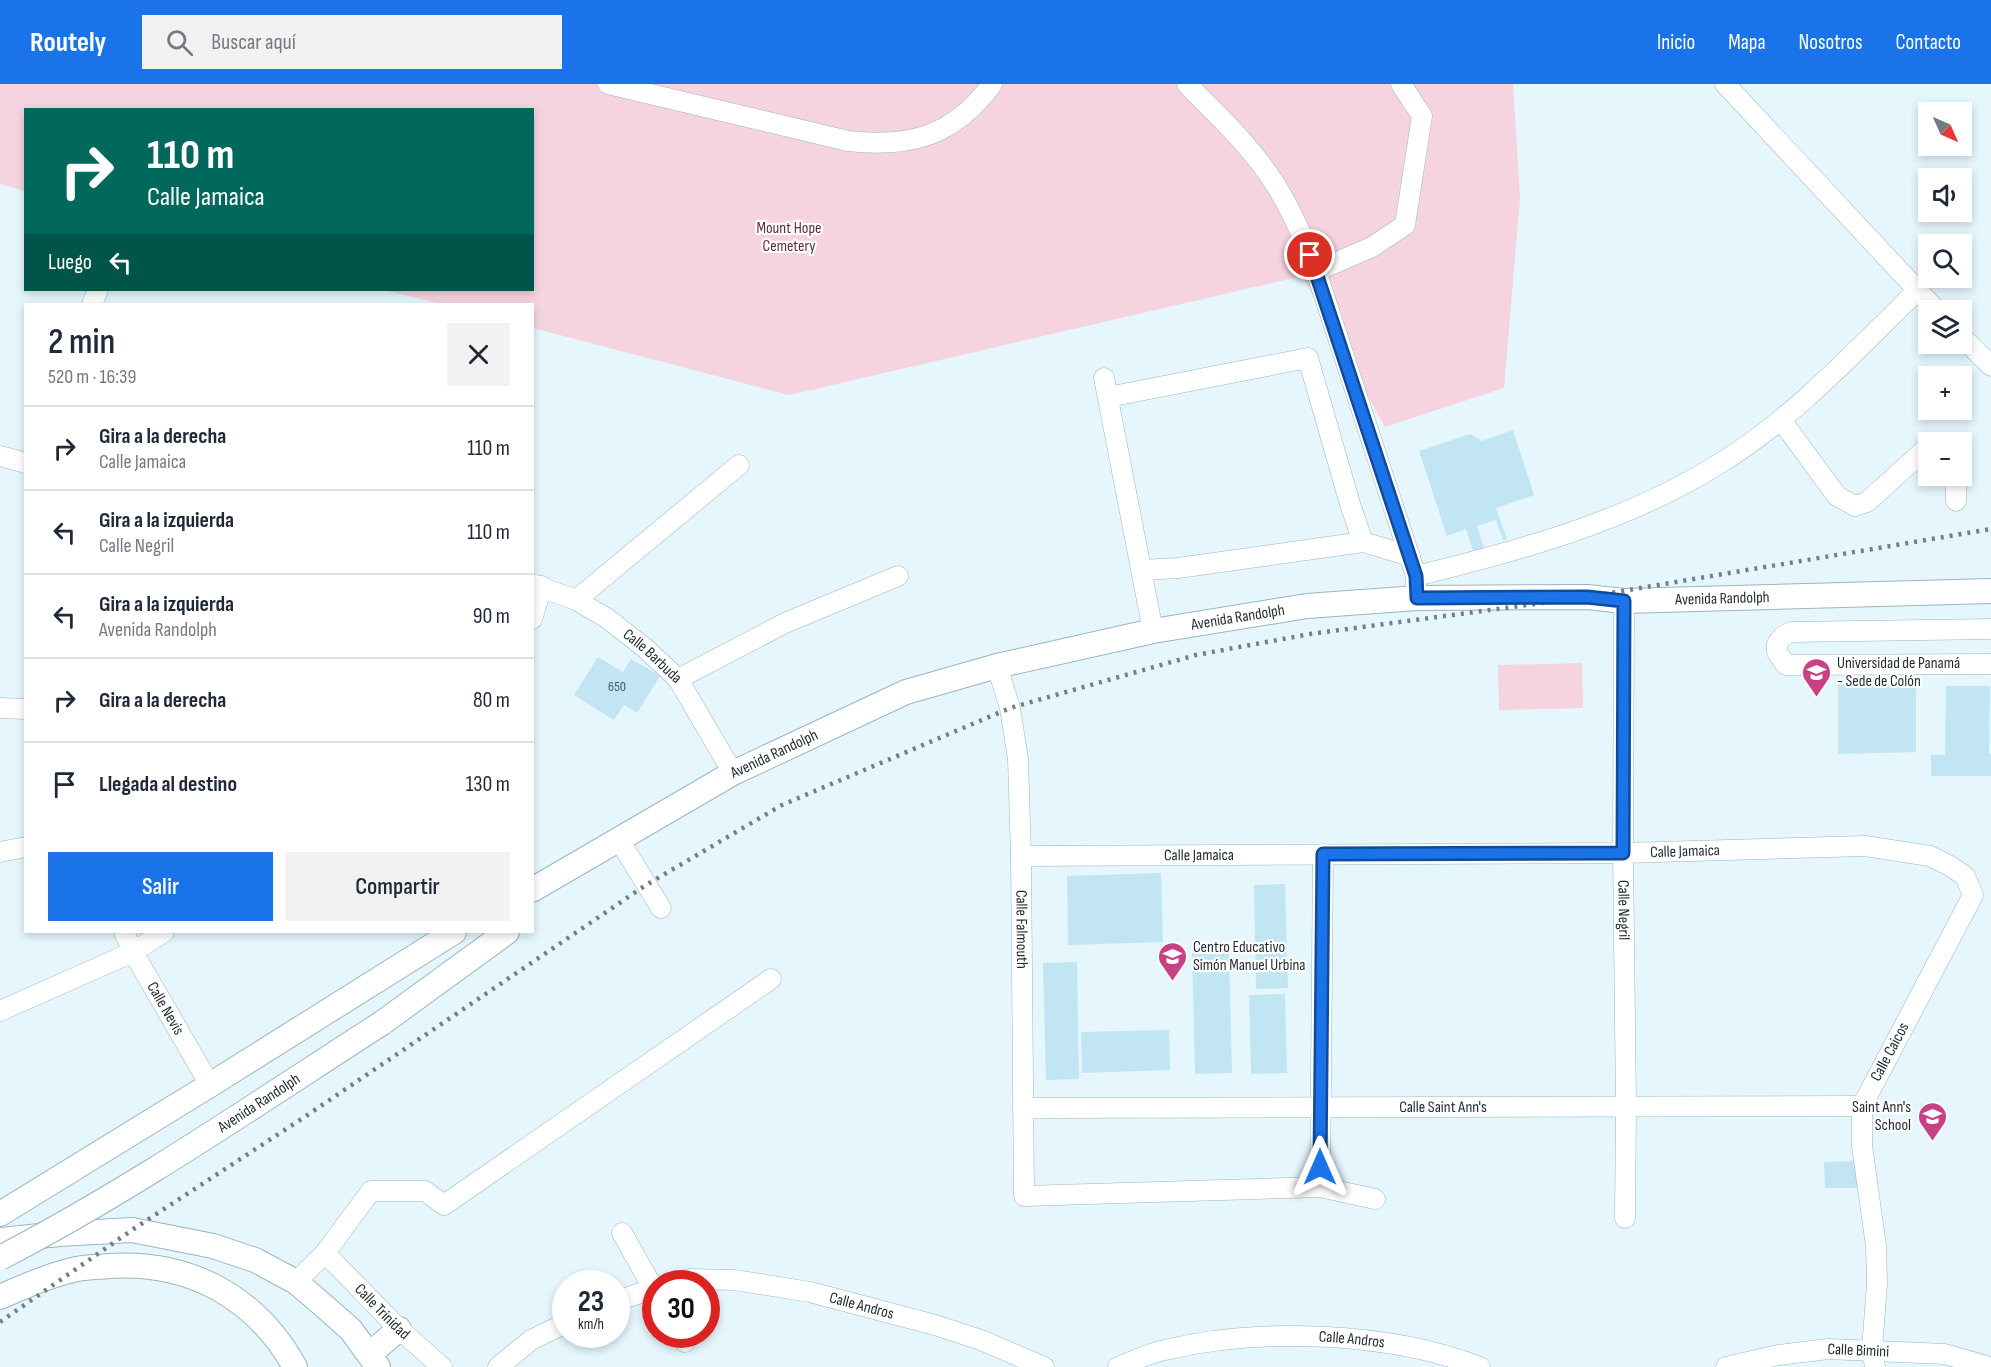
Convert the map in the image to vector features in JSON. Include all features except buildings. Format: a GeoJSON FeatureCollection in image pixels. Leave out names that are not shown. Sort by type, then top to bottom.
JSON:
{"type":"FeatureCollection","features":[{"type":"Feature","properties":{"kind":"main road","name":"Avenida Randolph"},"geometry":{"type":"LineString","coordinates":[[535,892],[733,773],[906,692],[997,666],[1153,631],[1416,587],[1624,601],[1991,591]]}},
{"type":"Feature","properties":{"kind":"main road"},"geometry":{"type":"LineString","coordinates":[[0,1214],[452,933]]}},
{"type":"Feature","properties":{"kind":"main road","name":"Avenida Randolph"},"geometry":{"type":"LineString","coordinates":[[0,1258],[75,1219],[139,1180],[382,1023],[506,933]]}},
{"type":"Feature","properties":{"kind":"main road"},"geometry":{"type":"LineString","coordinates":[[0,1240],[132,1230],[213,1246],[255,1260],[296,1282],[351,1330],[374,1361],[399,1329]]}},
{"type":"Feature","properties":{"kind":"main road"},"geometry":{"type":"LineString","coordinates":[[0,1297],[44,1278],[79,1268],[153,1267],[184,1274],[215,1287],[255,1313],[282,1344],[295,1367]]}},
{"type":"Feature","properties":{"kind":"street"},"geometry":{"type":"LineString","coordinates":[[608,84],[849,141],[876,144],[905,142],[934,134],[959,120],[980,101],[992,84]]}},
{"type":"Feature","properties":{"kind":"street"},"geometry":{"type":"LineString","coordinates":[[1187,84],[1240,140],[1274,183],[1304,239],[1410,556],[1416,587],[1480,560],[1613,518],[1648,503],[1723,462],[1781,420],[1820,386],[1917,291]]}},
{"type":"Feature","properties":{"kind":"street"},"geometry":{"type":"LineString","coordinates":[[1316,271],[1372,247],[1405,225],[1422,116],[1401,84]]}},
{"type":"Feature","properties":{"kind":"street"},"geometry":{"type":"LineString","coordinates":[[1725,84],[1926,300]]}},
{"type":"Feature","properties":{"kind":"street"},"geometry":{"type":"LineString","coordinates":[[1972,347],[1991,366]]}},
{"type":"Feature","properties":{"kind":"street"},"geometry":{"type":"LineString","coordinates":[[1108,397],[1308,358],[1363,542]]}},
{"type":"Feature","properties":{"kind":"street"},"geometry":{"type":"LineString","coordinates":[[1104,378],[1153,631]]}},
{"type":"Feature","properties":{"kind":"street"},"geometry":{"type":"LineString","coordinates":[[1781,420],[1837,496],[1855,506],[1867,502],[1918,456]]}},
{"type":"Feature","properties":{"kind":"street"},"geometry":{"type":"LineString","coordinates":[[0,456],[24,462]]}},
{"type":"Feature","properties":{"kind":"street"},"geometry":{"type":"LineString","coordinates":[[576,600],[739,465]]}},
{"type":"Feature","properties":{"kind":"street"},"geometry":{"type":"LineString","coordinates":[[1956,486],[1956,501]]}},
{"type":"Feature","properties":{"kind":"street"},"geometry":{"type":"LineString","coordinates":[[1142,570],[1178,568],[1363,542],[1410,556]]}},
{"type":"Feature","properties":{"kind":"street"},"geometry":{"type":"LineString","coordinates":[[678,679],[785,623],[898,576]]}},
{"type":"Feature","properties":{"kind":"street"},"geometry":{"type":"LineString","coordinates":[[534,605],[537,585]]}},
{"type":"Feature","properties":{"kind":"street","name":"Calle Barbuda"},"geometry":{"type":"LineString","coordinates":[[537,585],[576,600],[608,619],[645,648],[678,679],[733,773]]}},
{"type":"Feature","properties":{"kind":"street","name":"Calle Negril"},"geometry":{"type":"LineString","coordinates":[[1624,601],[1625,1218]]}},
{"type":"Feature","properties":{"kind":"street"},"geometry":{"type":"LineString","coordinates":[[1991,629],[1792,633],[1784,636],[1777,645],[1777,652],[1786,665],[1991,664]]}},
{"type":"Feature","properties":{"kind":"street","name":"Calle Falmouth"},"geometry":{"type":"LineString","coordinates":[[997,666],[1010,708],[1018,759],[1024,1196],[1320,1187]]}},
{"type":"Feature","properties":{"kind":"street"},"geometry":{"type":"LineString","coordinates":[[0,708],[24,709]]}},
{"type":"Feature","properties":{"kind":"street"},"geometry":{"type":"LineString","coordinates":[[619,840],[662,908]]}},
{"type":"Feature","properties":{"kind":"street","name":"Calle Jamaica"},"geometry":{"type":"LineString","coordinates":[[1021,856],[1623,853],[1865,846],[1930,856],[1950,866]]}},
{"type":"Feature","properties":{"kind":"street"},"geometry":{"type":"LineString","coordinates":[[0,852],[24,847]]}},
{"type":"Feature","properties":{"kind":"street"},"geometry":{"type":"LineString","coordinates":[[1323,854],[1320,1187],[1375,1199]]}},
{"type":"Feature","properties":{"kind":"street","name":"Calle Caicos"},"geometry":{"type":"LineString","coordinates":[[1873,1358],[1877,1284],[1876,1246],[1862,1146],[1862,1106],[1972,895],[1965,876],[1950,866]]}},
{"type":"Feature","properties":{"kind":"street","name":"Calle Nevis"},"geometry":{"type":"LineString","coordinates":[[124,933],[133,952],[210,1085]]}},
{"type":"Feature","properties":{"kind":"street"},"geometry":{"type":"LineString","coordinates":[[0,1011],[133,952],[162,933]]}},
{"type":"Feature","properties":{"kind":"street"},"geometry":{"type":"LineString","coordinates":[[296,1282],[324,1253],[371,1191],[425,1191],[444,1205],[771,979]]}},
{"type":"Feature","properties":{"kind":"street","name":"Calle Saint Ann's"},"geometry":{"type":"LineString","coordinates":[[1023,1108],[1862,1106]]}},
{"type":"Feature","properties":{"kind":"street"},"geometry":{"type":"LineString","coordinates":[[622,1233],[646,1270]]}},
{"type":"Feature","properties":{"kind":"street","name":"Calle Trinidad"},"geometry":{"type":"LineString","coordinates":[[324,1253],[399,1329],[442,1367]]}},
{"type":"Feature","properties":{"kind":"street","name":"Calle Andros"},"geometry":{"type":"LineString","coordinates":[[720,1280],[810,1292],[935,1325],[981,1340],[1044,1367]]}},
{"type":"Feature","properties":{"kind":"street"},"geometry":{"type":"LineString","coordinates":[[498,1367],[531,1340],[552,1330]]}},
{"type":"Feature","properties":{"kind":"street","name":"Calle Andros"},"geometry":{"type":"LineString","coordinates":[[1118,1367],[1164,1350],[1221,1340],[1316,1336],[1379,1342],[1454,1357],[1480,1367]]}},
{"type":"Feature","properties":{"kind":"street","name":"Calle Bimini"},"geometry":{"type":"LineString","coordinates":[[1726,1367],[1778,1354],[1828,1349],[1873,1358],[1945,1354],[1990,1367]]}},
{"type":"Feature","properties":{"kind":"green space","name":"Mount Hope Cemetery"},"geometry":{"type":"Polygon","coordinates":[[[0,84],[1513,84],[1520,198],[1504,388],[1385,427],[1302,276],[789,395],[534,328],[534,303],[437,303],[387,291],[534,291],[534,108],[24,108],[24,191],[0,184],[0,84]]]}},
{"type":"Feature","properties":{"kind":"green space"},"geometry":{"type":"Polygon","coordinates":[[[1582,663],[1583,708],[1499,710],[1498,665],[1582,663]]]}},
{"type":"Feature","properties":{"kind":"railway"},"geometry":{"type":"LineString","coordinates":[[0,1322],[132,1230],[306,1116],[646,885],[782,805],[1010,708],[1196,655],[1310,634],[1587,597],[1991,529]]}},
{"type":"Feature","properties":{"kind":"place","name":"Universidad de Panamá - Sede de Colón"},"geometry":{"type":"Point","coordinates":[1816,698]}},
{"type":"Feature","properties":{"kind":"place","name":"Centro Educativo Simón Manuel Urbina"},"geometry":{"type":"Point","coordinates":[1172,982]}},
{"type":"Feature","properties":{"kind":"place","name":"Saint Ann's School"},"geometry":{"type":"Point","coordinates":[1932,1142]}},
{"type":"Feature","properties":{"kind":"route"},"geometry":{"type":"LineString","coordinates":[[1310,255],[1416,576],[1417,598],[1587,597],[1624,601],[1623,853],[1323,854],[1320,1167]]}}]}
